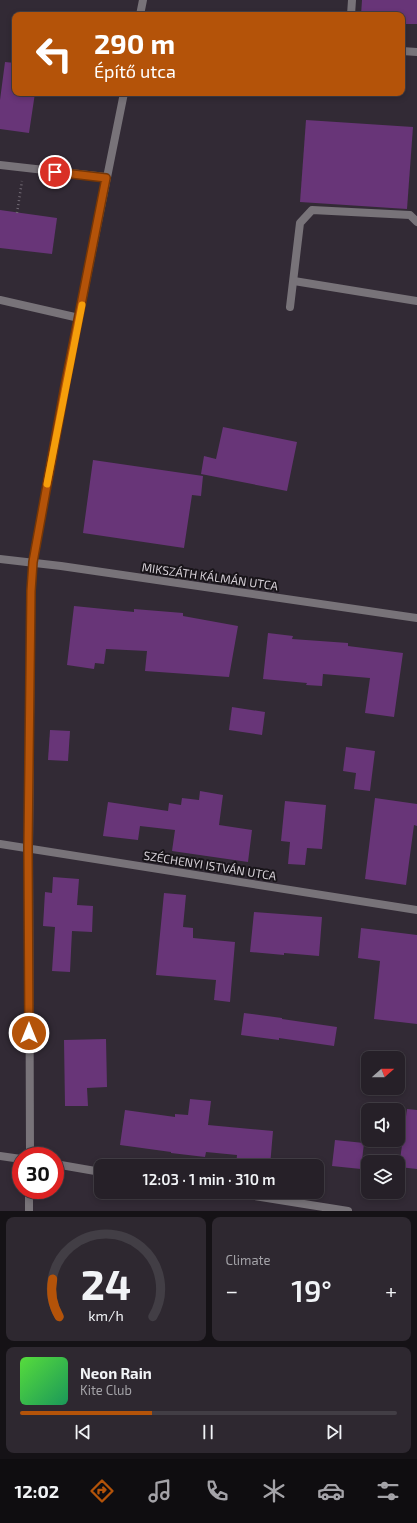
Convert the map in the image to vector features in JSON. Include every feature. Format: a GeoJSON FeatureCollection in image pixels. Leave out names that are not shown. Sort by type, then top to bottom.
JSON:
{"type":"FeatureCollection","features":[{"type":"Feature","properties":{"kind":"street"},"geometry":{"type":"LineString","coordinates":[[141,12],[143,0]]}},
{"type":"Feature","properties":{"kind":"street"},"geometry":{"type":"LineString","coordinates":[[351,12],[352,0]]}},
{"type":"Feature","properties":{"kind":"street"},"geometry":{"type":"LineString","coordinates":[[405,51],[417,52]]}},
{"type":"Feature","properties":{"kind":"street"},"geometry":{"type":"LineString","coordinates":[[30,1147],[28,848],[31,591],[33,562],[65,386],[123,96]]}},
{"type":"Feature","properties":{"kind":"street"},"geometry":{"type":"LineString","coordinates":[[0,165],[106,178]]}},
{"type":"Feature","properties":{"kind":"street"},"geometry":{"type":"LineString","coordinates":[[290,307],[300,223],[312,210],[410,215],[417,222]]}},
{"type":"Feature","properties":{"kind":"street"},"geometry":{"type":"LineString","coordinates":[[294,281],[417,301]]}},
{"type":"Feature","properties":{"kind":"street"},"geometry":{"type":"LineString","coordinates":[[0,300],[79,318]]}},
{"type":"Feature","properties":{"kind":"street","name":"MIKSZÁTH KÁLMÁN UTCA"},"geometry":{"type":"LineString","coordinates":[[0,559],[33,562],[417,618]]}},
{"type":"Feature","properties":{"kind":"street","name":"SZÉCHENYI ISTVÁN UTCA"},"geometry":{"type":"LineString","coordinates":[[0,844],[417,910]]}},
{"type":"Feature","properties":{"kind":"street"},"geometry":{"type":"LineString","coordinates":[[0,1156],[12,1158]]}},
{"type":"Feature","properties":{"kind":"street"},"geometry":{"type":"LineString","coordinates":[[64,1166],[94,1171]]}},
{"type":"Feature","properties":{"kind":"street"},"geometry":{"type":"LineString","coordinates":[[28,1211],[29,1199]]}},
{"type":"Feature","properties":{"kind":"street"},"geometry":{"type":"LineString","coordinates":[[273,1199],[348,1211]]}},
{"type":"Feature","properties":{"kind":"path"},"geometry":{"type":"LineString","coordinates":[[17,213],[24,168]]}},
{"type":"Feature","properties":{"kind":"building"},"geometry":{"type":"Polygon","coordinates":[[[362,0],[417,0],[417,24],[405,24],[405,12],[361,12],[362,0]]]}},
{"type":"Feature","properties":{"kind":"building"},"geometry":{"type":"Polygon","coordinates":[[[5,62],[12,63],[12,96],[35,96],[29,133],[0,129],[0,100],[5,62]]]}},
{"type":"Feature","properties":{"kind":"building"},"geometry":{"type":"Polygon","coordinates":[[[306,120],[413,127],[407,209],[300,202],[306,120]]]}},
{"type":"Feature","properties":{"kind":"building"},"geometry":{"type":"Polygon","coordinates":[[[0,210],[57,218],[52,254],[0,248],[0,210]]]}},
{"type":"Feature","properties":{"kind":"building"},"geometry":{"type":"Polygon","coordinates":[[[223,427],[297,442],[287,491],[201,474],[204,456],[216,459],[223,427]]]}},
{"type":"Feature","properties":{"kind":"building"},"geometry":{"type":"Polygon","coordinates":[[[93,460],[203,476],[201,496],[192,495],[184,548],[83,533],[93,460]]]}},
{"type":"Feature","properties":{"kind":"building"},"geometry":{"type":"Polygon","coordinates":[[[74,606],[134,612],[134,609],[183,613],[183,616],[238,626],[229,677],[145,671],[147,651],[106,649],[104,664],[95,663],[94,669],[67,665],[74,606]]]}},
{"type":"Feature","properties":{"kind":"building"},"geometry":{"type":"Polygon","coordinates":[[[268,633],[293,636],[292,639],[348,643],[348,646],[403,653],[394,717],[365,713],[370,678],[323,674],[322,686],[306,685],[307,683],[263,679],[268,633]]]}},
{"type":"Feature","properties":{"kind":"building"},"geometry":{"type":"Polygon","coordinates":[[[232,707],[265,712],[262,735],[229,730],[232,707]]]}},
{"type":"Feature","properties":{"kind":"building"},"geometry":{"type":"Polygon","coordinates":[[[50,730],[70,731],[68,761],[48,760],[50,730]]]}},
{"type":"Feature","properties":{"kind":"building"},"geometry":{"type":"Polygon","coordinates":[[[346,747],[375,751],[370,791],[354,789],[356,773],[343,771],[346,747]]]}},
{"type":"Feature","properties":{"kind":"building"},"geometry":{"type":"Polygon","coordinates":[[[200,791],[223,795],[219,825],[252,830],[248,862],[172,851],[175,830],[140,826],[138,840],[103,836],[108,802],[168,811],[169,803],[181,805],[182,798],[199,800],[200,791]]]}},
{"type":"Feature","properties":{"kind":"building"},"geometry":{"type":"Polygon","coordinates":[[[375,798],[417,804],[417,826],[414,825],[406,885],[365,879],[375,798]]]}},
{"type":"Feature","properties":{"kind":"building"},"geometry":{"type":"Polygon","coordinates":[[[285,801],[326,805],[322,849],[307,848],[305,865],[288,864],[290,842],[281,841],[285,801]]]}},
{"type":"Feature","properties":{"kind":"building"},"geometry":{"type":"Polygon","coordinates":[[[53,877],[79,879],[77,905],[93,906],[92,932],[72,931],[70,972],[52,971],[55,927],[43,926],[45,892],[52,893],[53,877]]]}},
{"type":"Feature","properties":{"kind":"building"},"geometry":{"type":"Polygon","coordinates":[[[164,893],[186,895],[183,927],[193,928],[193,938],[235,942],[230,1002],[214,1000],[216,980],[156,975],[164,893]]]}},
{"type":"Feature","properties":{"kind":"building"},"geometry":{"type":"Polygon","coordinates":[[[254,912],[322,917],[319,956],[250,952],[254,912]]]}},
{"type":"Feature","properties":{"kind":"building"},"geometry":{"type":"Polygon","coordinates":[[[361,928],[417,935],[417,1024],[374,1019],[380,961],[358,958],[361,928]]]}},
{"type":"Feature","properties":{"kind":"building"},"geometry":{"type":"Polygon","coordinates":[[[244,1013],[337,1027],[334,1046],[279,1038],[279,1040],[241,1035],[244,1013]]]}},
{"type":"Feature","properties":{"kind":"building"},"geometry":{"type":"Polygon","coordinates":[[[106,1039],[107,1087],[87,1088],[88,1106],[65,1106],[64,1040],[106,1039]]]}},
{"type":"Feature","properties":{"kind":"building"},"geometry":{"type":"Polygon","coordinates":[[[190,1099],[211,1101],[208,1125],[273,1131],[271,1159],[237,1159],[237,1155],[206,1152],[205,1157],[120,1145],[125,1110],[175,1117],[175,1114],[188,1115],[190,1099]]]}},
{"type":"Feature","properties":{"kind":"building"},"geometry":{"type":"Polygon","coordinates":[[[407,1109],[417,1110],[417,1169],[405,1168],[405,1155],[401,1155],[402,1147],[405,1147],[405,1124],[407,1109]]]}},
{"type":"Feature","properties":{"kind":"building"},"geometry":{"type":"Polygon","coordinates":[[[335,1140],[361,1143],[361,1147],[364,1147],[363,1155],[361,1155],[361,1169],[332,1166],[335,1140]]]}},
{"type":"Feature","properties":{"kind":"slow traffic"},"geometry":{"type":"LineString","coordinates":[[47,484],[82,305]]}},
{"type":"Feature","properties":{"kind":"route"},"geometry":{"type":"LineString","coordinates":[[29,1033],[28,848],[31,591],[33,562],[65,386],[106,178],[55,172]]}}]}
